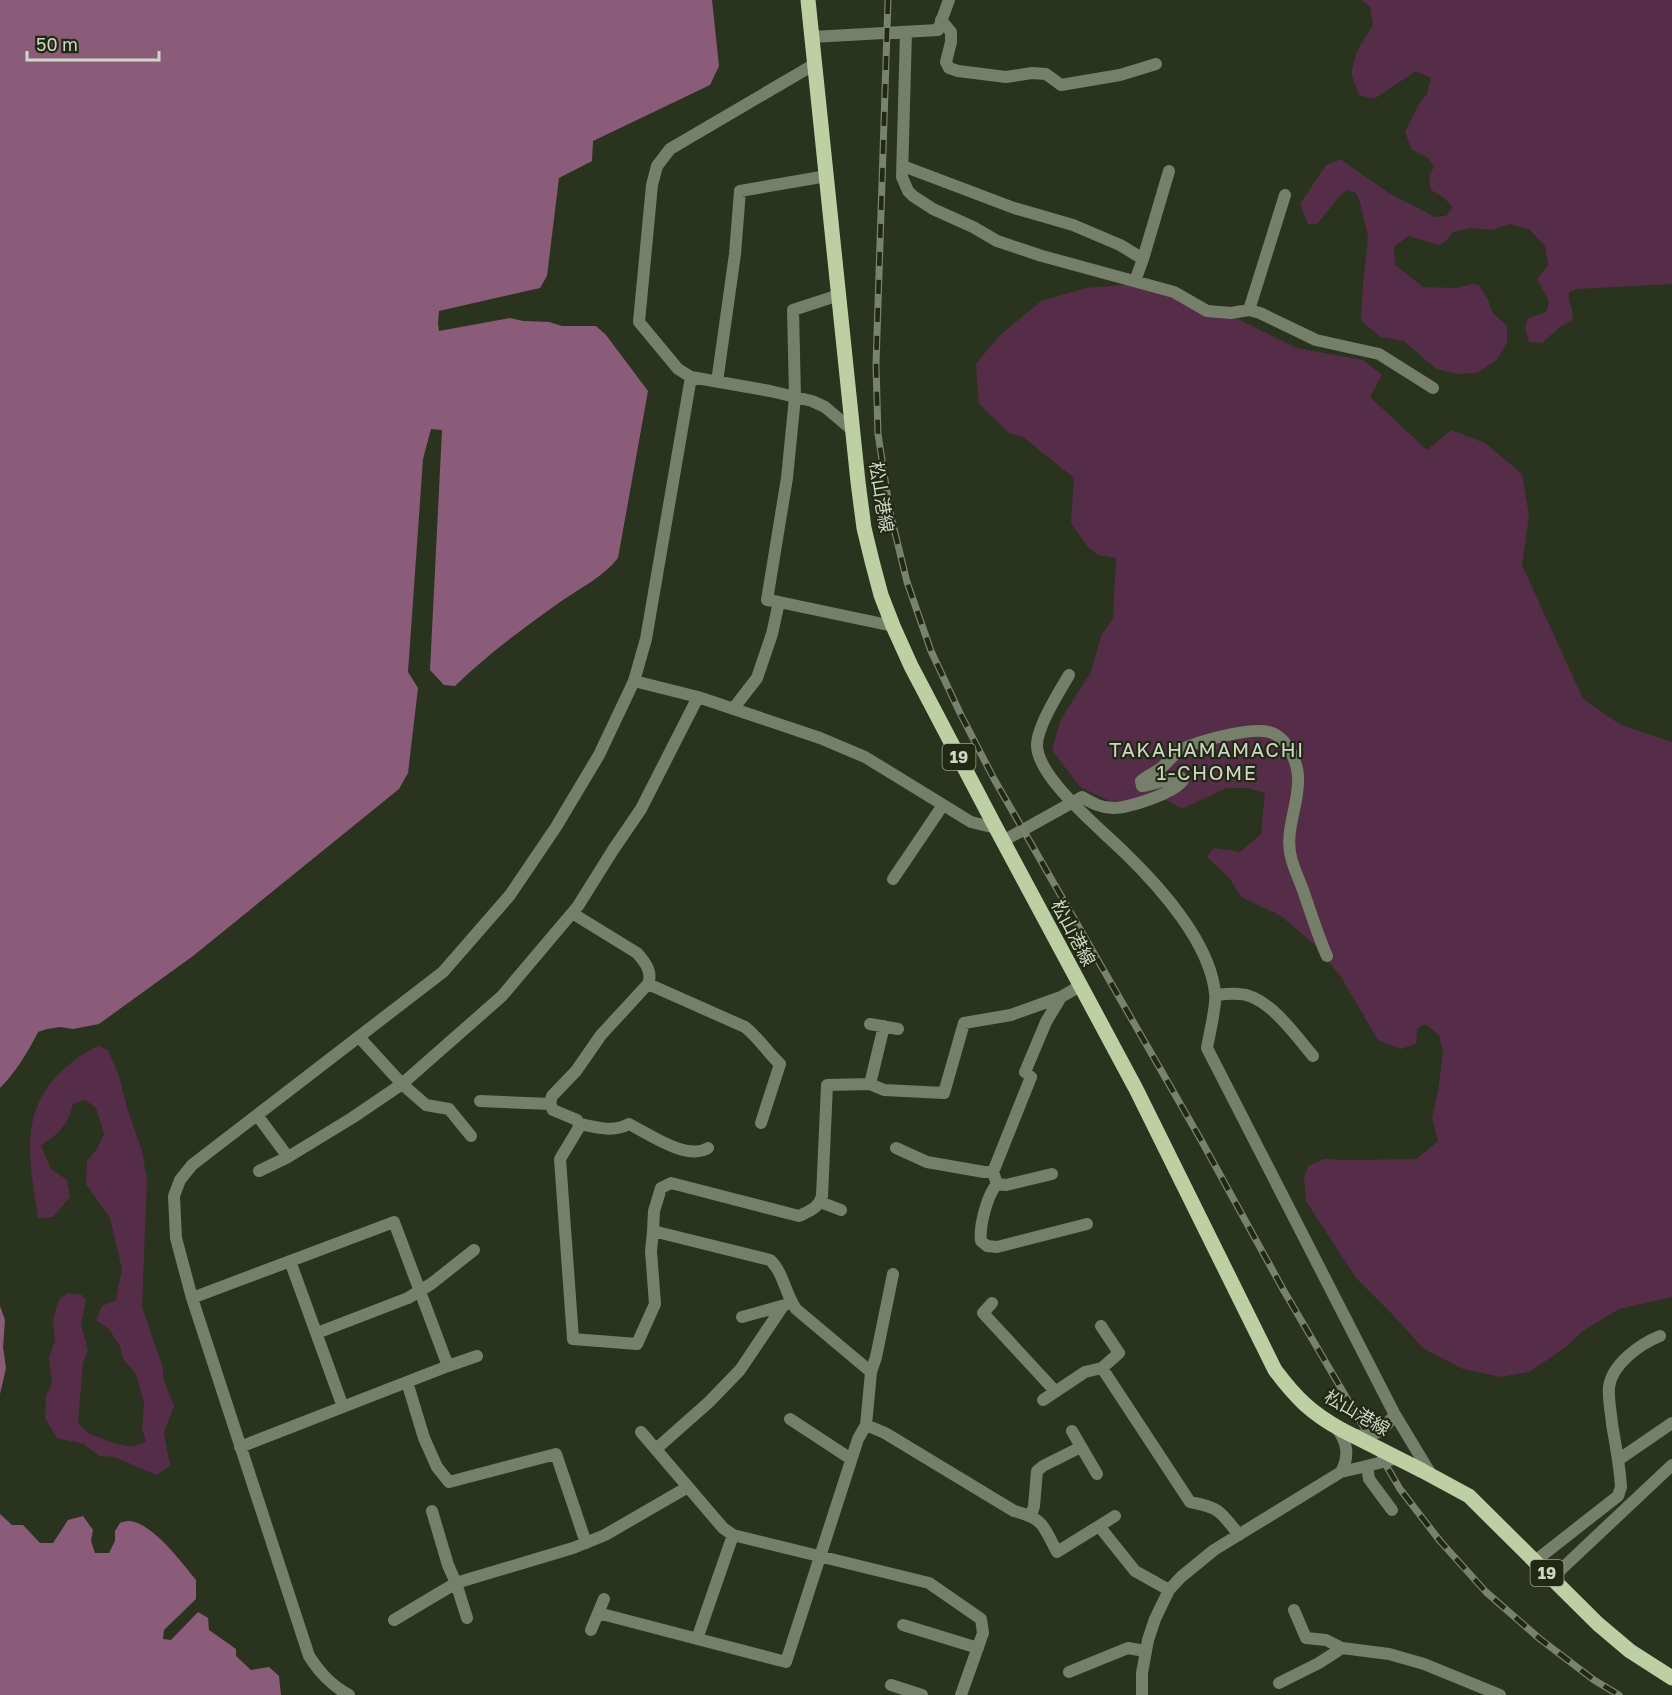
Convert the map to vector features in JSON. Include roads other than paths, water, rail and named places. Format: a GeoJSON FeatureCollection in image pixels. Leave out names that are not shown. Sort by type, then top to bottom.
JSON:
{"type":"FeatureCollection","features":[{"type":"Feature","properties":{"kind":"main road","name":"松山港線"},"geometry":{"type":"LineString","coordinates":[[808,0],[851,429],[864,528],[878,584],[911,666],[1136,1089],[1275,1370],[1292,1393],[1313,1412],[1339,1428],[1469,1496],[1598,1624],[1630,1652],[1672,1678]]}},
{"type":"Feature","properties":{"kind":"street"},"geometry":{"type":"LineString","coordinates":[[812,37],[938,30],[949,0]]}},
{"type":"Feature","properties":{"kind":"street"},"geometry":{"type":"LineString","coordinates":[[941,21],[951,33],[946,62],[949,68],[958,71],[1006,77],[1032,73],[1046,74],[1061,85],[1120,75],[1156,64]]}},
{"type":"Feature","properties":{"kind":"street"},"geometry":{"type":"LineString","coordinates":[[906,32],[902,177],[908,191],[913,196],[997,241],[1042,256],[1174,292],[1207,312],[1232,313],[1248,310],[1260,313],[1316,340],[1379,354],[1433,388]]}},
{"type":"Feature","properties":{"kind":"street"},"geometry":{"type":"LineString","coordinates":[[815,64],[670,149],[657,166],[652,185],[639,322],[678,369],[691,377],[812,401],[825,407],[851,429]]}},
{"type":"Feature","properties":{"kind":"street"},"geometry":{"type":"LineString","coordinates":[[903,166],[1014,208],[1073,225],[1120,245],[1143,259]]}},
{"type":"Feature","properties":{"kind":"street"},"geometry":{"type":"LineString","coordinates":[[1135,281],[1170,171]]}},
{"type":"Feature","properties":{"kind":"street"},"geometry":{"type":"LineString","coordinates":[[717,382],[735,254],[740,191],[827,176]]}},
{"type":"Feature","properties":{"kind":"street"},"geometry":{"type":"LineString","coordinates":[[1248,310],[1285,195]]}},
{"type":"Feature","properties":{"kind":"street"},"geometry":{"type":"LineString","coordinates":[[839,295],[793,310],[795,397],[787,478],[767,600],[893,626]]}},
{"type":"Feature","properties":{"kind":"street"},"geometry":{"type":"LineString","coordinates":[[349,1695],[331,1684],[319,1672],[309,1656],[192,1298],[176,1238],[174,1196],[180,1180],[192,1165],[443,972],[510,895],[556,827],[599,754],[634,681],[646,639],[691,377]]}},
{"type":"Feature","properties":{"kind":"street"},"geometry":{"type":"LineString","coordinates":[[733,709],[757,678],[772,634],[779,602]]}},
{"type":"Feature","properties":{"kind":"street"},"geometry":{"type":"LineString","coordinates":[[1068,675],[1039,731],[1036,744],[1038,755],[1051,778],[1072,803],[1127,855],[1164,895],[1188,927],[1208,964],[1216,995],[1207,1048],[1392,1416],[1426,1473]]}},
{"type":"Feature","properties":{"kind":"street"},"geometry":{"type":"LineString","coordinates":[[634,681],[698,697],[820,738],[865,757],[971,822],[999,834],[1082,797],[1098,806],[1112,808],[1123,807],[1169,792],[1183,780],[1175,778],[1142,786],[1141,782],[1179,751],[1231,734],[1270,732],[1288,747],[1295,762],[1298,775],[1297,805],[1290,831],[1291,856],[1327,956]]}},
{"type":"Feature","properties":{"kind":"street"},"geometry":{"type":"LineString","coordinates":[[259,1171],[288,1157],[402,1084],[502,996],[572,913],[641,809],[698,697]]}},
{"type":"Feature","properties":{"kind":"street"},"geometry":{"type":"LineString","coordinates":[[893,879],[943,805]]}},
{"type":"Feature","properties":{"kind":"street"},"geometry":{"type":"LineString","coordinates":[[572,913],[637,953],[648,968],[650,980],[601,1035],[576,1071],[552,1096],[550,1104],[553,1110],[576,1120],[579,1124],[608,1130],[620,1129],[629,1124],[676,1148],[691,1152],[702,1152],[708,1148]]}},
{"type":"Feature","properties":{"kind":"street"},"geometry":{"type":"LineString","coordinates":[[648,984],[745,1027],[780,1064],[761,1123]]}},
{"type":"Feature","properties":{"kind":"street"},"geometry":{"type":"LineString","coordinates":[[579,1124],[578,1130],[560,1159],[573,1340],[636,1344],[655,1304],[651,1251],[654,1211],[661,1188],[671,1183],[799,1216],[815,1208],[820,1202],[827,1085],[870,1084],[884,1090],[944,1093],[964,1023],[1011,1015],[1061,997],[1080,986]]}},
{"type":"Feature","properties":{"kind":"street"},"geometry":{"type":"LineString","coordinates":[[1216,995],[1241,993],[1258,999],[1285,1022],[1313,1056]]}},
{"type":"Feature","properties":{"kind":"street"},"geometry":{"type":"LineString","coordinates":[[997,1184],[993,1172],[1031,1077],[1025,1072],[1046,1022],[1061,997]]}},
{"type":"Feature","properties":{"kind":"street"},"geometry":{"type":"LineString","coordinates":[[870,1024],[898,1029]]}},
{"type":"Feature","properties":{"kind":"street"},"geometry":{"type":"LineString","coordinates":[[870,1084],[884,1026]]}},
{"type":"Feature","properties":{"kind":"street"},"geometry":{"type":"LineString","coordinates":[[359,1037],[402,1084],[426,1105],[449,1109],[471,1136]]}},
{"type":"Feature","properties":{"kind":"street"},"geometry":{"type":"LineString","coordinates":[[480,1101],[550,1104]]}},
{"type":"Feature","properties":{"kind":"street"},"geometry":{"type":"LineString","coordinates":[[257,1114],[288,1157]]}},
{"type":"Feature","properties":{"kind":"street"},"geometry":{"type":"LineString","coordinates":[[896,1148],[927,1162],[993,1172]]}},
{"type":"Feature","properties":{"kind":"street"},"geometry":{"type":"LineString","coordinates":[[997,1184],[1006,1185],[1052,1174]]}},
{"type":"Feature","properties":{"kind":"street"},"geometry":{"type":"LineString","coordinates":[[997,1184],[991,1191],[980,1233],[981,1241],[987,1246],[997,1247],[1087,1224]]}},
{"type":"Feature","properties":{"kind":"street"},"geometry":{"type":"LineString","coordinates":[[820,1202],[841,1210]]}},
{"type":"Feature","properties":{"kind":"street"},"geometry":{"type":"LineString","coordinates":[[192,1298],[394,1222],[448,1366]]}},
{"type":"Feature","properties":{"kind":"street"},"geometry":{"type":"LineString","coordinates":[[653,1231],[770,1260],[776,1266],[787,1304],[871,1372]]}},
{"type":"Feature","properties":{"kind":"street"},"geometry":{"type":"LineString","coordinates":[[317,1333],[420,1292],[474,1250]]}},
{"type":"Feature","properties":{"kind":"street"},"geometry":{"type":"LineString","coordinates":[[290,1261],[343,1407]]}},
{"type":"Feature","properties":{"kind":"street"},"geometry":{"type":"LineString","coordinates":[[598,1613],[786,1662],[851,1459],[866,1425],[871,1372],[893,1274]]}},
{"type":"Feature","properties":{"kind":"street"},"geometry":{"type":"LineString","coordinates":[[992,1303],[983,1312],[1055,1391]]}},
{"type":"Feature","properties":{"kind":"street"},"geometry":{"type":"LineString","coordinates":[[742,1317],[787,1304]]}},
{"type":"Feature","properties":{"kind":"street"},"geometry":{"type":"LineString","coordinates":[[656,1449],[709,1402],[740,1370],[787,1304]]}},
{"type":"Feature","properties":{"kind":"street"},"geometry":{"type":"LineString","coordinates":[[1043,1400],[1085,1372],[1102,1368],[1119,1353],[1101,1326]]}},
{"type":"Feature","properties":{"kind":"street"},"geometry":{"type":"LineString","coordinates":[[1535,1561],[1618,1496],[1621,1487],[1609,1386],[1612,1375],[1624,1360],[1647,1341],[1660,1336]]}},
{"type":"Feature","properties":{"kind":"street"},"geometry":{"type":"LineString","coordinates":[[240,1447],[477,1356]]}},
{"type":"Feature","properties":{"kind":"street"},"geometry":{"type":"LineString","coordinates":[[1102,1368],[1190,1502],[1209,1505],[1221,1513],[1239,1534]]}},
{"type":"Feature","properties":{"kind":"street"},"geometry":{"type":"LineString","coordinates":[[407,1382],[424,1438],[437,1467],[449,1482],[556,1454],[586,1543]]}},
{"type":"Feature","properties":{"kind":"street"},"geometry":{"type":"LineString","coordinates":[[1339,1428],[1360,1436],[1371,1435],[1382,1430],[1392,1416]]}},
{"type":"Feature","properties":{"kind":"street"},"geometry":{"type":"LineString","coordinates":[[790,1419],[851,1459]]}},
{"type":"Feature","properties":{"kind":"street"},"geometry":{"type":"LineString","coordinates":[[1618,1460],[1672,1423]]}},
{"type":"Feature","properties":{"kind":"street"},"geometry":{"type":"LineString","coordinates":[[866,1425],[885,1433],[1014,1511],[1031,1516],[1041,1523],[1057,1552],[1115,1516]]}},
{"type":"Feature","properties":{"kind":"street"},"geometry":{"type":"LineString","coordinates":[[1339,1428],[1345,1443],[1346,1461],[1341,1472]]}},
{"type":"Feature","properties":{"kind":"street"},"geometry":{"type":"LineString","coordinates":[[1072,1431],[1096,1474]]}},
{"type":"Feature","properties":{"kind":"street"},"geometry":{"type":"LineString","coordinates":[[641,1432],[723,1528],[733,1534],[929,1583],[981,1619],[983,1633],[961,1695]]}},
{"type":"Feature","properties":{"kind":"street"},"geometry":{"type":"LineString","coordinates":[[1031,1516],[1037,1471],[1081,1447]]}},
{"type":"Feature","properties":{"kind":"street"},"geometry":{"type":"LineString","coordinates":[[1142,1695],[1145,1651],[1155,1619],[1169,1590],[1198,1563],[1239,1534],[1341,1472],[1398,1458]]}},
{"type":"Feature","properties":{"kind":"street"},"geometry":{"type":"LineString","coordinates":[[1367,1466],[1369,1479],[1392,1510]]}},
{"type":"Feature","properties":{"kind":"street"},"geometry":{"type":"LineString","coordinates":[[1552,1578],[1672,1466]]}},
{"type":"Feature","properties":{"kind":"street"},"geometry":{"type":"LineString","coordinates":[[394,1620],[456,1583],[573,1548],[604,1535],[688,1487]]}},
{"type":"Feature","properties":{"kind":"street"},"geometry":{"type":"LineString","coordinates":[[432,1510],[467,1618]]}},
{"type":"Feature","properties":{"kind":"street"},"geometry":{"type":"LineString","coordinates":[[1100,1526],[1135,1571],[1169,1590]]}},
{"type":"Feature","properties":{"kind":"street"},"geometry":{"type":"LineString","coordinates":[[697,1639],[733,1534]]}},
{"type":"Feature","properties":{"kind":"street"},"geometry":{"type":"LineString","coordinates":[[591,1630],[604,1599]]}},
{"type":"Feature","properties":{"kind":"street"},"geometry":{"type":"LineString","coordinates":[[1294,1610],[1306,1638],[1326,1640],[1342,1648],[1389,1654],[1424,1664],[1500,1695]]}},
{"type":"Feature","properties":{"kind":"street"},"geometry":{"type":"LineString","coordinates":[[903,1625],[978,1648]]}},
{"type":"Feature","properties":{"kind":"street"},"geometry":{"type":"LineString","coordinates":[[1068,1672],[1128,1648],[1145,1651]]}},
{"type":"Feature","properties":{"kind":"street"},"geometry":{"type":"LineString","coordinates":[[1279,1683],[1319,1663],[1342,1648]]}},
{"type":"Feature","properties":{"kind":"street"},"geometry":{"type":"LineString","coordinates":[[891,1685],[922,1695]]}},
{"type":"Feature","properties":{"kind":"railway"},"geometry":{"type":"LineString","coordinates":[[888,0],[876,365],[878,434],[890,512],[907,582],[931,651],[994,779],[1201,1140],[1284,1291],[1400,1489],[1440,1541],[1486,1592],[1540,1639],[1594,1680],[1619,1695]]}},
{"type":"Feature","properties":{"kind":"district","name":"TAKAHAMAMACHI 1-CHOME"},"geometry":{"type":"Point","coordinates":[1207,762]}}]}
